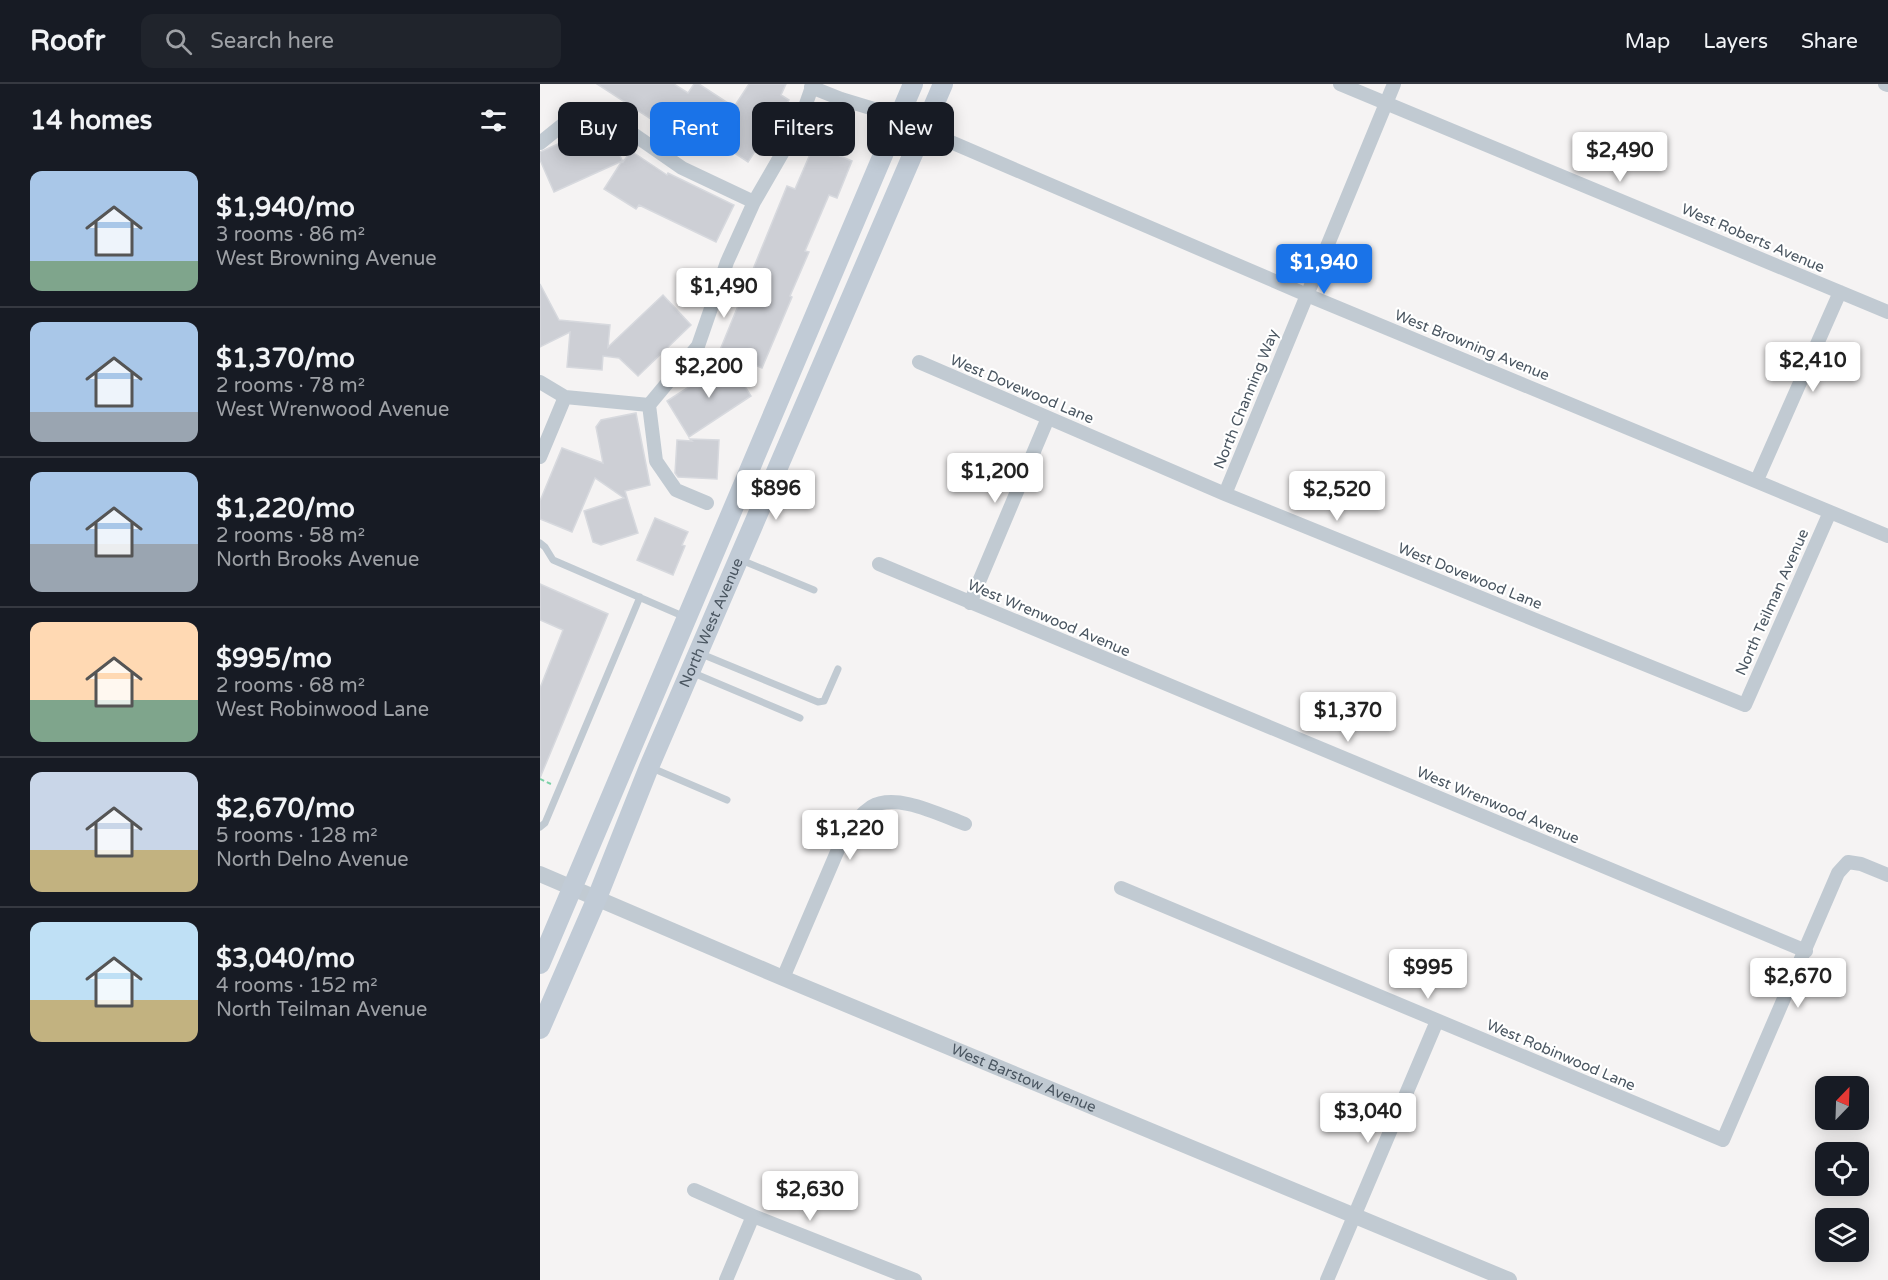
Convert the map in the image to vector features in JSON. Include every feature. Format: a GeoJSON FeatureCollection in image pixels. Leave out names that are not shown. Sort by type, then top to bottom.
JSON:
{"type":"FeatureCollection","features":[{"type":"Feature","properties":{"kind":"main road","name":"North West Avenue"},"geometry":{"type":"LineString","coordinates":[[906,102],[913,84]]}},
{"type":"Feature","properties":{"kind":"main road","name":"North West Avenue"},"geometry":{"type":"LineString","coordinates":[[935,102],[943,84]]}},
{"type":"Feature","properties":{"kind":"main road","name":"North West Avenue"},"geometry":{"type":"LineString","coordinates":[[540,964],[883,156]]}},
{"type":"Feature","properties":{"kind":"main road","name":"North West Avenue"},"geometry":{"type":"LineString","coordinates":[[540,1029],[597,898],[649,766],[912,156]]}},
{"type":"Feature","properties":{"kind":"street","name":"West Roberts Avenue"},"geometry":{"type":"LineString","coordinates":[[1340,84],[1888,312]]}},
{"type":"Feature","properties":{"kind":"street","name":"North Channing Way"},"geometry":{"type":"LineString","coordinates":[[1225,494],[1394,84]]}},
{"type":"Feature","properties":{"kind":"street","name":"West Browning Avenue"},"geometry":{"type":"LineString","coordinates":[[812,85],[841,99],[867,107]]}},
{"type":"Feature","properties":{"kind":"street"},"geometry":{"type":"LineString","coordinates":[[707,503],[675,490],[656,461],[649,405],[698,346],[727,262],[754,202],[799,124],[812,85]]}},
{"type":"Feature","properties":{"kind":"street"},"geometry":{"type":"LineString","coordinates":[[540,143],[571,118],[614,120],[681,168],[754,202]]}},
{"type":"Feature","properties":{"kind":"street","name":"West Browning Avenue"},"geometry":{"type":"LineString","coordinates":[[954,144],[1306,295],[1888,536]]}},
{"type":"Feature","properties":{"kind":"street"},"geometry":{"type":"LineString","coordinates":[[1757,480],[1840,292]]}},
{"type":"Feature","properties":{"kind":"street","name":"West Dovewood Lane"},"geometry":{"type":"LineString","coordinates":[[919,362],[1225,494],[1745,705]]}},
{"type":"Feature","properties":{"kind":"street"},"geometry":{"type":"LineString","coordinates":[[540,381],[565,397],[649,405]]}},
{"type":"Feature","properties":{"kind":"street"},"geometry":{"type":"LineString","coordinates":[[540,457],[565,397]]}},
{"type":"Feature","properties":{"kind":"street"},"geometry":{"type":"LineString","coordinates":[[970,603],[1048,418]]}},
{"type":"Feature","properties":{"kind":"street","name":"North Teilman Avenue"},"geometry":{"type":"LineString","coordinates":[[1745,705],[1830,512]]}},
{"type":"Feature","properties":{"kind":"street","name":"West Wrenwood Avenue"},"geometry":{"type":"LineString","coordinates":[[879,564],[1806,951]]}},
{"type":"Feature","properties":{"kind":"street"},"geometry":{"type":"LineString","coordinates":[[783,978],[843,838],[855,820],[873,806],[893,802],[916,805],[965,824]]}},
{"type":"Feature","properties":{"kind":"street"},"geometry":{"type":"LineString","coordinates":[[1806,951],[1838,873],[1848,862],[1861,864],[1888,875]]}},
{"type":"Feature","properties":{"kind":"street","name":"West Barstow Avenue"},"geometry":{"type":"LineString","coordinates":[[540,874],[783,978],[1509,1280]]}},
{"type":"Feature","properties":{"kind":"street","name":"West Robinwood Lane"},"geometry":{"type":"LineString","coordinates":[[1121,888],[1723,1140],[1806,951]]}},
{"type":"Feature","properties":{"kind":"street"},"geometry":{"type":"LineString","coordinates":[[1327,1280],[1437,1021]]}},
{"type":"Feature","properties":{"kind":"street"},"geometry":{"type":"LineString","coordinates":[[694,1190],[753,1216],[915,1280]]}},
{"type":"Feature","properties":{"kind":"street"},"geometry":{"type":"LineString","coordinates":[[726,1280],[753,1216]]}},
{"type":"Feature","properties":{"kind":"lane"},"geometry":{"type":"LineString","coordinates":[[540,543],[553,560],[688,618]]}},
{"type":"Feature","properties":{"kind":"lane"},"geometry":{"type":"LineString","coordinates":[[739,559],[814,590]]}},
{"type":"Feature","properties":{"kind":"lane"},"geometry":{"type":"LineString","coordinates":[[540,827],[545,823],[640,597]]}},
{"type":"Feature","properties":{"kind":"lane"},"geometry":{"type":"LineString","coordinates":[[699,653],[818,702],[824,701],[838,669]]}},
{"type":"Feature","properties":{"kind":"lane"},"geometry":{"type":"LineString","coordinates":[[691,672],[800,718]]}},
{"type":"Feature","properties":{"kind":"lane"},"geometry":{"type":"LineString","coordinates":[[649,766],[727,800]]}},
{"type":"Feature","properties":{"kind":"building"},"geometry":{"type":"Polygon","coordinates":[[[597,84],[674,84],[688,93],[694,84],[699,84],[726,102],[650,102],[650,118],[638,111],[638,102],[625,102],[597,84]]]}},
{"type":"Feature","properties":{"kind":"building"},"geometry":{"type":"Polygon","coordinates":[[[749,84],[786,84],[781,95],[789,100],[788,102],[752,102],[752,156],[748,162],[739,156],[740,102],[737,102],[749,84]]]}},
{"type":"Feature","properties":{"kind":"building"},"geometry":{"type":"Polygon","coordinates":[[[558,144],[558,156],[620,156],[623,162],[627,156],[638,156],[667,175],[668,173],[734,205],[716,242],[639,205],[636,209],[604,189],[622,161],[554,192],[540,160],[540,152],[558,144]]]}},
{"type":"Feature","properties":{"kind":"building"},"geometry":{"type":"Polygon","coordinates":[[[809,156],[840,156],[852,161],[837,198],[829,195],[805,251],[809,252],[790,296],[792,297],[762,368],[720,350],[787,186],[795,189],[809,156]]]}},
{"type":"Feature","properties":{"kind":"building"},"geometry":{"type":"Polygon","coordinates":[[[540,284],[559,320],[610,325],[608,347],[663,295],[691,325],[638,376],[619,358],[603,356],[602,370],[567,367],[570,332],[540,347],[540,284]]]}},
{"type":"Feature","properties":{"kind":"building"},"geometry":{"type":"Polygon","coordinates":[[[729,361],[751,396],[689,437],[667,401],[729,361]]]}},
{"type":"Feature","properties":{"kind":"building"},"geometry":{"type":"Polygon","coordinates":[[[636,413],[650,485],[625,491],[638,533],[601,545],[593,542],[584,511],[624,498],[595,478],[572,532],[540,519],[540,501],[562,448],[603,463],[596,427],[601,420],[636,413]]]}},
{"type":"Feature","properties":{"kind":"building"},"geometry":{"type":"Polygon","coordinates":[[[690,439],[719,440],[717,479],[678,477],[675,473],[677,440],[692,441],[690,439]]]}},
{"type":"Feature","properties":{"kind":"building"},"geometry":{"type":"Polygon","coordinates":[[[655,518],[688,532],[673,575],[637,560],[655,518]]]}},
{"type":"Feature","properties":{"kind":"building"},"geometry":{"type":"Polygon","coordinates":[[[540,584],[608,614],[540,778],[540,688],[563,630],[540,620],[540,584]]]}}]}
